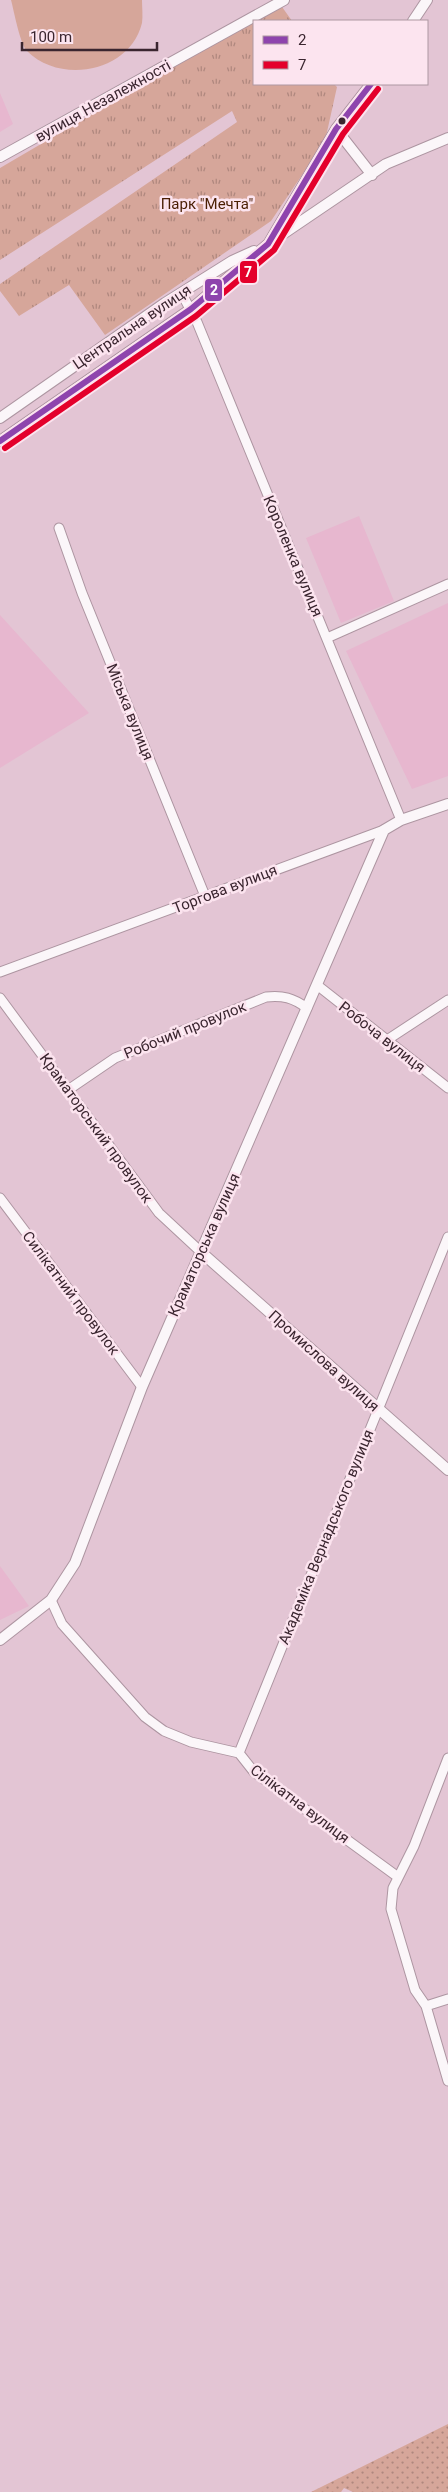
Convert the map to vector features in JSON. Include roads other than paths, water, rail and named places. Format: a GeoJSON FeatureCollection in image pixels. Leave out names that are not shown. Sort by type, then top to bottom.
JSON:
{"type":"FeatureCollection","features":[{"type":"Feature","properties":{"kind":"street","name":"вулиця Незалежності"},"geometry":{"type":"LineString","coordinates":[[0,157],[284,0]]}},
{"type":"Feature","properties":{"kind":"street"},"geometry":{"type":"LineString","coordinates":[[414,20],[427,0]]}},
{"type":"Feature","properties":{"kind":"street"},"geometry":{"type":"LineString","coordinates":[[268,244],[336,129],[370,85]]}},
{"type":"Feature","properties":{"kind":"street"},"geometry":{"type":"LineString","coordinates":[[336,129],[372,175]]}},
{"type":"Feature","properties":{"kind":"street","name":"Центральна вулиця"},"geometry":{"type":"LineString","coordinates":[[0,440],[191,309],[268,244],[386,164],[448,138]]}},
{"type":"Feature","properties":{"kind":"street","name":"Центральна вулиця"},"geometry":{"type":"LineString","coordinates":[[0,418],[232,261],[268,244]]}},
{"type":"Feature","properties":{"kind":"street","name":"Короленка вулиця"},"geometry":{"type":"LineString","coordinates":[[182,294],[191,309],[401,820]]}},
{"type":"Feature","properties":{"kind":"street","name":"Міська вулиця"},"geometry":{"type":"LineString","coordinates":[[60,528],[82,593],[205,896]]}},
{"type":"Feature","properties":{"kind":"street"},"geometry":{"type":"LineString","coordinates":[[327,638],[448,584]]}},
{"type":"Feature","properties":{"kind":"street","name":"Торгова вулиця"},"geometry":{"type":"LineString","coordinates":[[0,972],[384,830],[401,820],[448,804]]}},
{"type":"Feature","properties":{"kind":"street","name":"Краматорська вулиця"},"geometry":{"type":"LineString","coordinates":[[0,1640],[51,1600],[75,1563],[142,1387],[384,830]]}},
{"type":"Feature","properties":{"kind":"street","name":"Робоча вулиця"},"geometry":{"type":"LineString","coordinates":[[317,986],[448,1088]]}},
{"type":"Feature","properties":{"kind":"street","name":"Робочий провулок"},"geometry":{"type":"LineString","coordinates":[[68,1090],[115,1058],[266,997],[280,996],[296,1000],[307,1008]]}},
{"type":"Feature","properties":{"kind":"street","name":"Краматорський провулок"},"geometry":{"type":"LineString","coordinates":[[0,998],[159,1214],[201,1252]]}},
{"type":"Feature","properties":{"kind":"street"},"geometry":{"type":"LineString","coordinates":[[387,1040],[448,1000]]}},
{"type":"Feature","properties":{"kind":"street","name":"Силікатний провулок"},"geometry":{"type":"LineString","coordinates":[[0,1198],[142,1387]]}},
{"type":"Feature","properties":{"kind":"street","name":"Академіка Вернадського вулиця"},"geometry":{"type":"LineString","coordinates":[[239,1753],[448,1237]]}},
{"type":"Feature","properties":{"kind":"street","name":"Промислова вулиця"},"geometry":{"type":"LineString","coordinates":[[201,1252],[448,1470]]}},
{"type":"Feature","properties":{"kind":"street","name":"Сілікатна вулиця"},"geometry":{"type":"LineString","coordinates":[[51,1600],[62,1624],[145,1717],[164,1731],[191,1742],[239,1753],[254,1772],[398,1878]]}},
{"type":"Feature","properties":{"kind":"street"},"geometry":{"type":"LineString","coordinates":[[448,1758],[414,1846],[393,1888],[391,1909],[415,1990],[426,2006],[448,2081]]}},
{"type":"Feature","properties":{"kind":"street"},"geometry":{"type":"LineString","coordinates":[[426,2006],[448,1999]]}},
{"type":"Feature","properties":{"kind":"park label","name":"Парк \"Мечта\""},"geometry":{"type":"Point","coordinates":[207,204]}}]}
